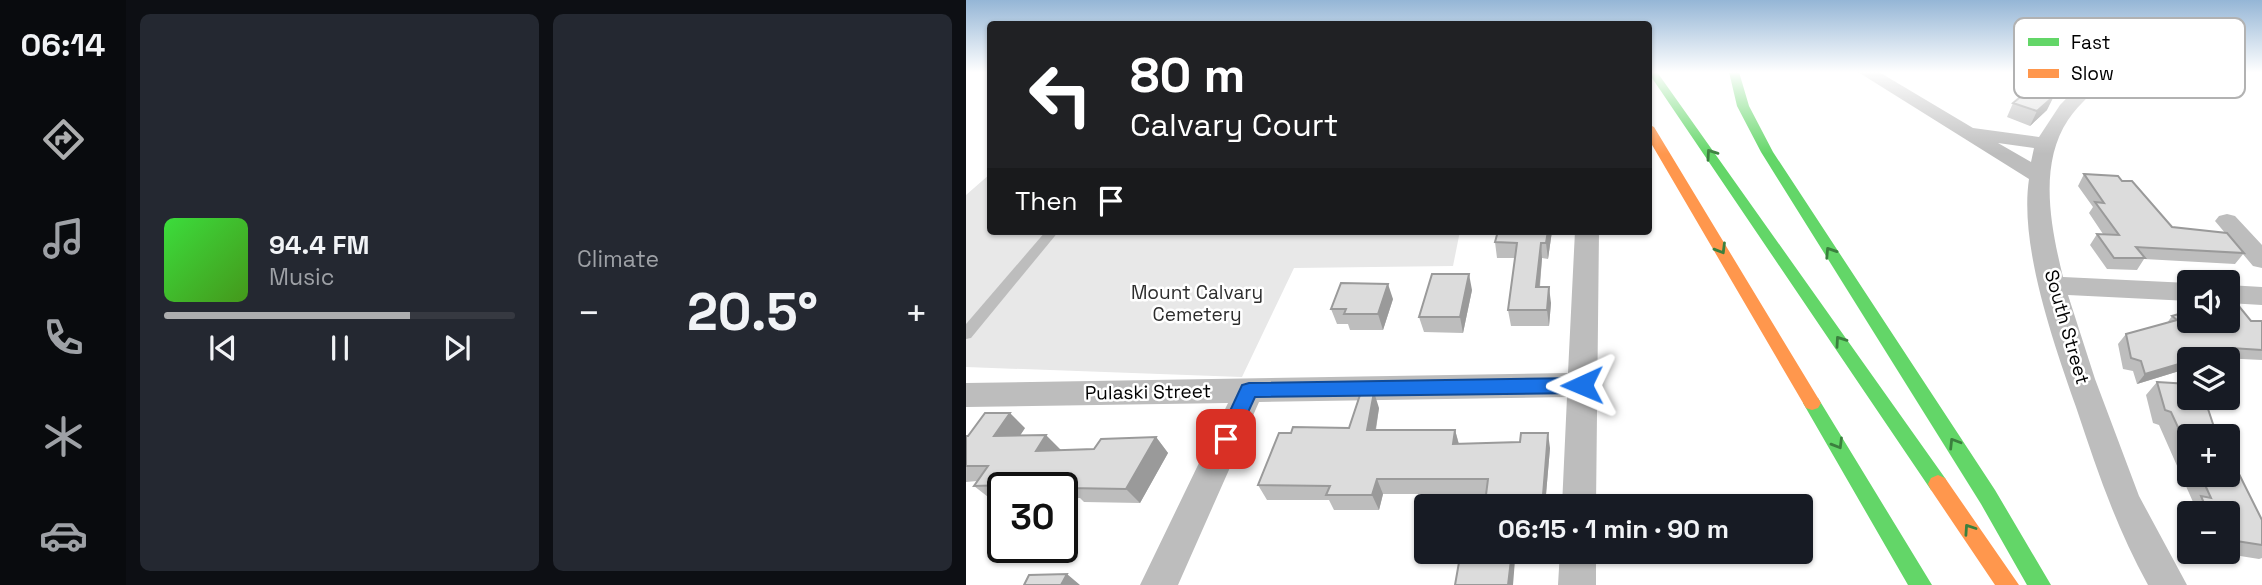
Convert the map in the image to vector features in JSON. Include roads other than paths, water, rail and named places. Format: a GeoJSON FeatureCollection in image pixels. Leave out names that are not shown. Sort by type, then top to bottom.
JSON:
{"type":"FeatureCollection","features":[{"type":"Feature","properties":{"kind":"highway"},"geometry":{"type":"LineString","coordinates":[[1671,99],[2007,585]]}},
{"type":"Feature","properties":{"kind":"highway"},"geometry":{"type":"LineString","coordinates":[[1741,99],[1767,152],[1988,497],[2039,585]]}},
{"type":"Feature","properties":{"kind":"highway"},"geometry":{"type":"LineString","coordinates":[[1652,134],[1922,585]]}},
{"type":"Feature","properties":{"kind":"street"},"geometry":{"type":"LineString","coordinates":[[1911,99],[2039,176]]}},
{"type":"Feature","properties":{"kind":"street","name":"South Street"},"geometry":{"type":"LineString","coordinates":[[2076,99],[2067,109],[2046,144],[2039,176],[2045,246],[2053,285],[2082,384],[2134,523],[2168,585]]}},
{"type":"Feature","properties":{"kind":"street"},"geometry":{"type":"LineString","coordinates":[[1962,131],[2046,144]]}},
{"type":"Feature","properties":{"kind":"street"},"geometry":{"type":"LineString","coordinates":[[2227,221],[2262,260]]}},
{"type":"Feature","properties":{"kind":"street"},"geometry":{"type":"LineString","coordinates":[[1579,494],[1587,235]]}},
{"type":"Feature","properties":{"kind":"street"},"geometry":{"type":"LineString","coordinates":[[2053,285],[2177,291]]}},
{"type":"Feature","properties":{"kind":"street"},"geometry":{"type":"LineString","coordinates":[[2240,295],[2262,296]]}},
{"type":"Feature","properties":{"kind":"street","name":"Pulaski Street"},"geometry":{"type":"LineString","coordinates":[[966,395],[1582,385]]}},
{"type":"Feature","properties":{"kind":"street"},"geometry":{"type":"LineString","coordinates":[[1160,585],[1249,390]]}},
{"type":"Feature","properties":{"kind":"street"},"geometry":{"type":"LineString","coordinates":[[1577,585],[1578,564]]}},
{"type":"Feature","properties":{"kind":"lane"},"geometry":{"type":"LineString","coordinates":[[966,334],[1050,235]]}},
{"type":"Feature","properties":{"kind":"park label","name":"Mount Calvary Cemetery"},"geometry":{"type":"Point","coordinates":[1197,303]}}]}
